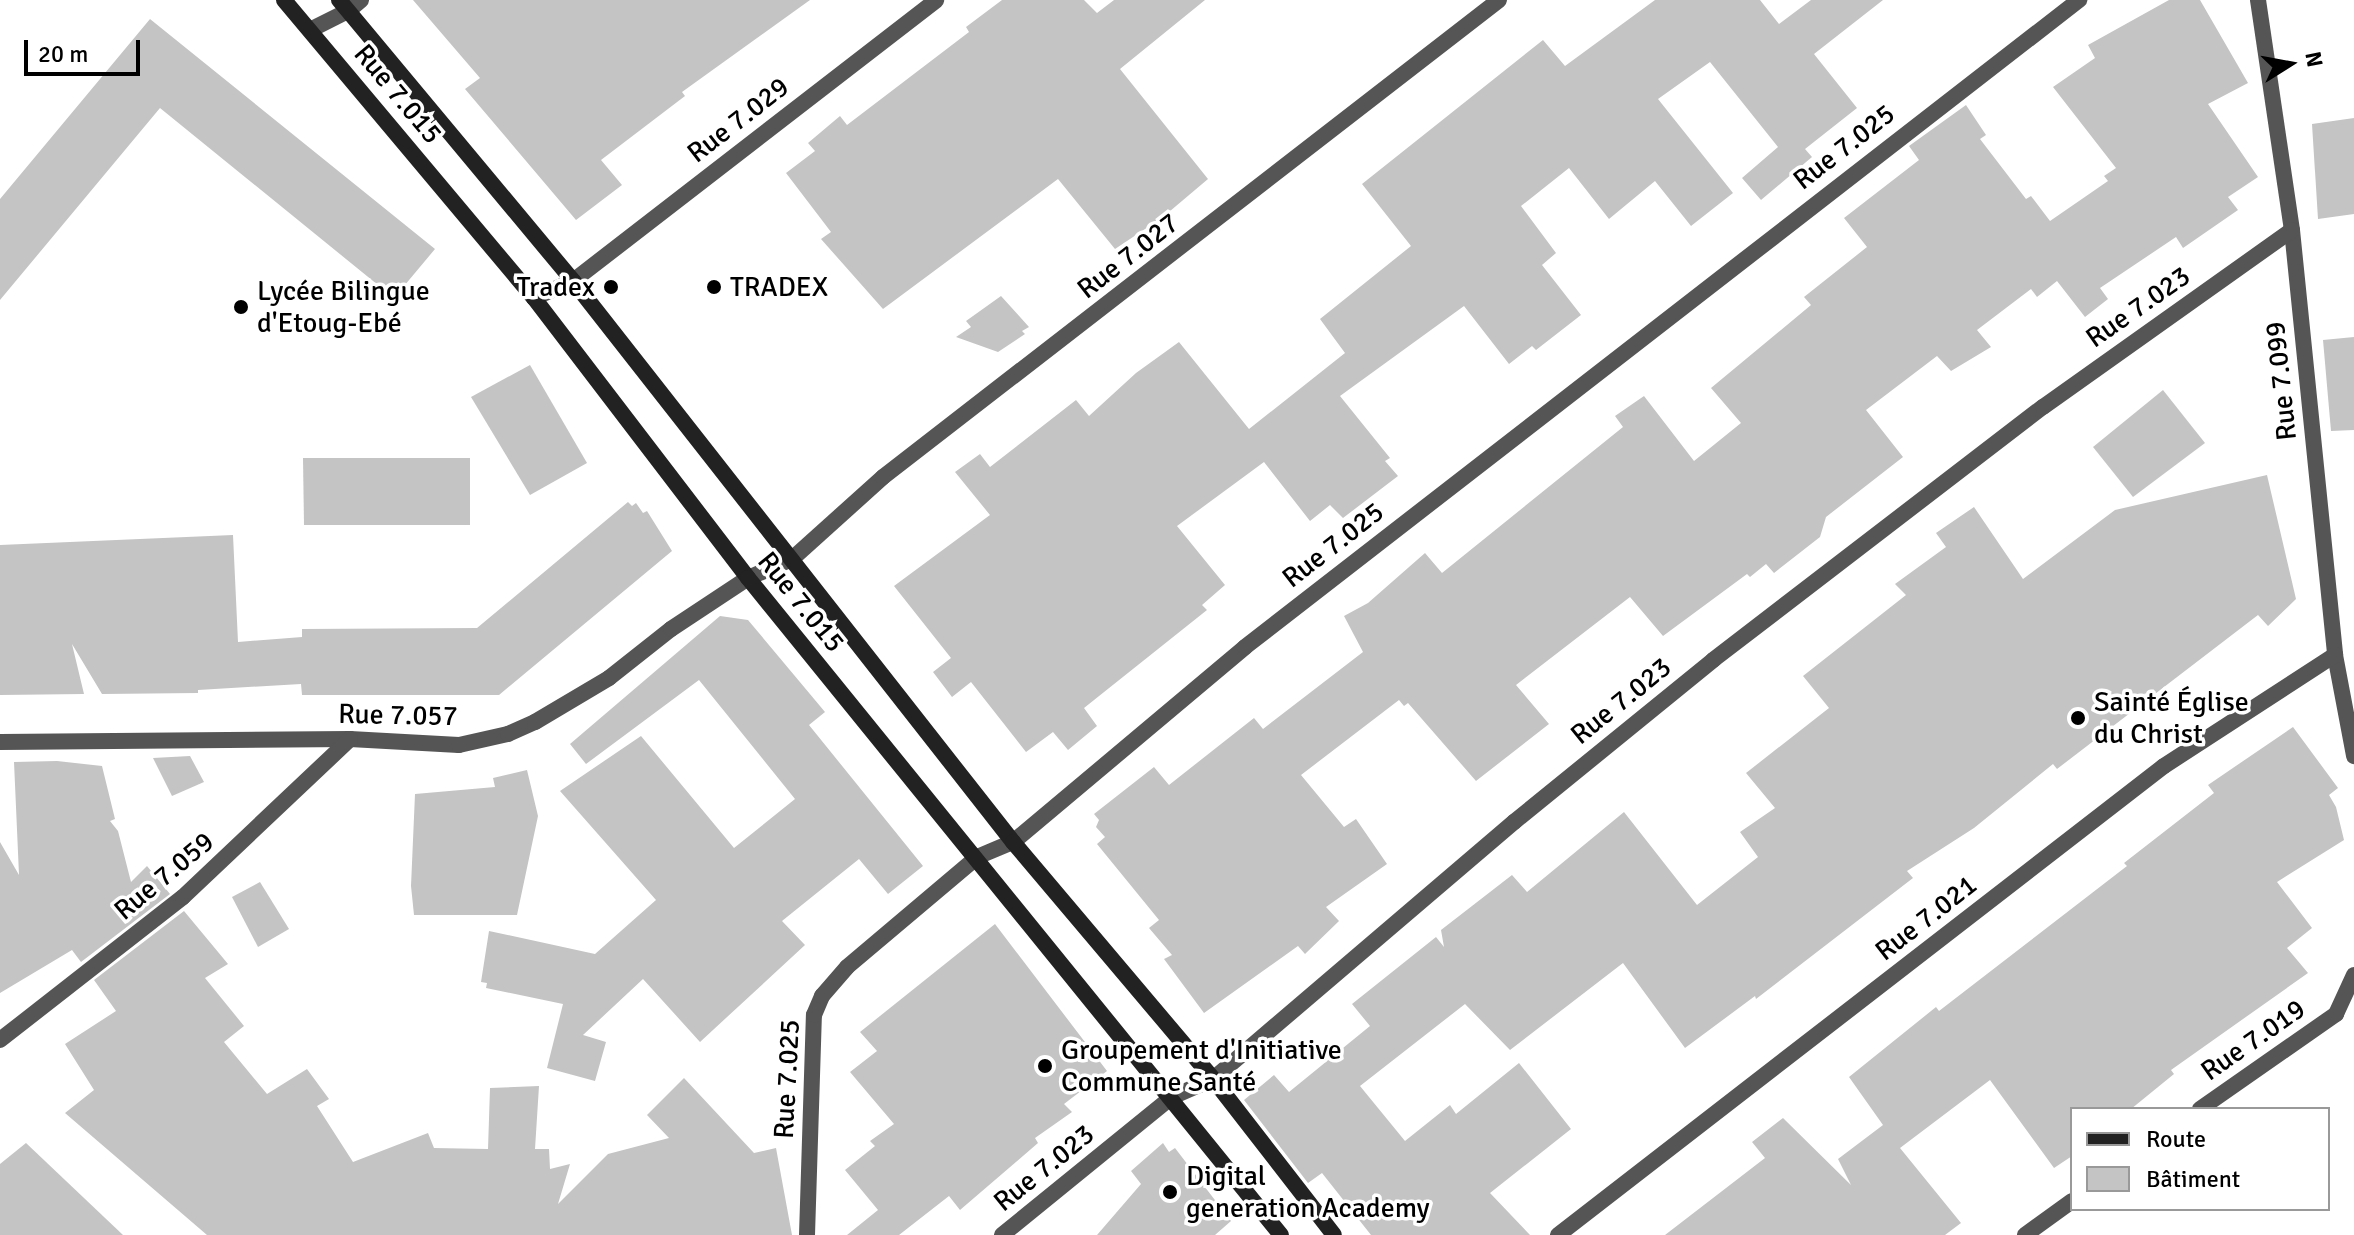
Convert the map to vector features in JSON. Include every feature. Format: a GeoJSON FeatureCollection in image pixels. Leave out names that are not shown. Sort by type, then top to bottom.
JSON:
{"type":"FeatureCollection","features":[{"type":"Feature","properties":{"kind":"main road","name":"Rue 7.015"},"geometry":{"type":"LineString","coordinates":[[284,0],[534,298],[748,578],[1281,1235]]}},
{"type":"Feature","properties":{"kind":"main road","name":"Rue 7.015"},"geometry":{"type":"LineString","coordinates":[[349,4],[573,281],[1013,842],[1213,1079],[1334,1235]]}},
{"type":"Feature","properties":{"kind":"street","name":"Rue 7.029"},"geometry":{"type":"LineString","coordinates":[[573,281],[936,0]]}},
{"type":"Feature","properties":{"kind":"street","name":"Rue 7.027"},"geometry":{"type":"LineString","coordinates":[[748,578],[792,559],[883,477],[1499,0]]}},
{"type":"Feature","properties":{"kind":"street","name":"Rue 7.025"},"geometry":{"type":"LineString","coordinates":[[807,1235],[814,1015],[822,996],[888,929],[977,857],[1013,842],[1245,647],[2079,0]]}},
{"type":"Feature","properties":{"kind":"street","name":"Rue 7.099"},"geometry":{"type":"LineString","coordinates":[[2258,0],[2292,230],[2335,655],[2354,756]]}},
{"type":"Feature","properties":{"kind":"street"},"geometry":{"type":"LineString","coordinates":[[310,30],[349,4]]}},
{"type":"Feature","properties":{"kind":"street","name":"Rue 7.023"},"geometry":{"type":"LineString","coordinates":[[1002,1235],[1172,1097],[1213,1079],[1514,822],[1713,660],[2043,407],[2292,230]]}},
{"type":"Feature","properties":{"kind":"street"},"geometry":{"type":"LineString","coordinates":[[534,298],[573,281]]}},
{"type":"Feature","properties":{"kind":"street","name":"Rue 7.057"},"geometry":{"type":"LineString","coordinates":[[0,742],[350,739],[459,745],[508,734],[578,699],[748,578]]}},
{"type":"Feature","properties":{"kind":"street","name":"Rue 7.021"},"geometry":{"type":"LineString","coordinates":[[1558,1235],[2164,766],[2335,655]]}},
{"type":"Feature","properties":{"kind":"street","name":"Rue 7.059"},"geometry":{"type":"LineString","coordinates":[[0,1040],[183,897],[350,739]]}},
{"type":"Feature","properties":{"kind":"street"},"geometry":{"type":"LineString","coordinates":[[2354,975],[2336,1014],[2354,1013]]}},
{"type":"Feature","properties":{"kind":"street","name":"Rue 7.019"},"geometry":{"type":"LineString","coordinates":[[2203,1107],[2336,1014]]}},
{"type":"Feature","properties":{"kind":"street"},"geometry":{"type":"LineString","coordinates":[[2025,1235],[2070,1202]]}},
{"type":"Feature","properties":{"kind":"building"},"geometry":{"type":"Polygon","coordinates":[[[413,0],[810,0],[682,92],[685,96],[601,160],[622,185],[576,220],[465,89],[480,78],[413,0]]]}},
{"type":"Feature","properties":{"kind":"building"},"geometry":{"type":"Polygon","coordinates":[[[1002,0],[1084,0],[1097,13],[1114,0],[1205,0],[1120,69],[1208,179],[1163,217],[1115,249],[1058,179],[883,309],[821,239],[831,232],[786,173],[815,151],[808,143],[840,116],[847,125],[969,32],[966,27],[1002,0]]]}},
{"type":"Feature","properties":{"kind":"building"},"geometry":{"type":"Polygon","coordinates":[[[1655,0],[1760,0],[1779,24],[1811,0],[1883,0],[1814,54],[1857,108],[1805,149],[1812,157],[1761,200],[1742,178],[1778,147],[1710,62],[1658,99],[1733,193],[1691,226],[1655,181],[1609,219],[1569,168],[1521,206],[1556,253],[1542,265],[1581,315],[1536,350],[1532,346],[1509,364],[1464,306],[1340,396],[1390,458],[1385,461],[1398,476],[1343,518],[1330,505],[1310,521],[1264,462],[1177,526],[1225,585],[1202,605],[1207,610],[1084,708],[1097,726],[1068,750],[1053,732],[1026,752],[971,682],[952,697],[933,672],[951,658],[894,586],[990,515],[955,472],[980,454],[990,467],[1076,400],[1089,416],[1136,373],[1179,342],[1249,429],[1345,353],[1320,319],[1411,246],[1362,184],[1543,40],[1565,66],[1655,0]]]}},
{"type":"Feature","properties":{"kind":"building"},"geometry":{"type":"Polygon","coordinates":[[[2169,0],[2200,0],[2248,83],[2208,104],[2258,177],[2228,197],[2238,210],[2183,248],[2176,237],[2100,288],[2108,299],[2085,317],[2057,281],[2037,297],[2031,289],[1977,330],[1991,347],[1951,371],[1937,356],[1866,410],[1903,457],[1826,517],[1820,537],[1774,573],[1766,564],[1750,577],[1747,574],[1663,636],[1630,597],[1516,685],[1549,724],[1476,781],[1408,703],[1404,706],[1399,700],[1301,775],[1344,827],[1356,819],[1387,864],[1326,907],[1339,921],[1305,954],[1298,946],[1204,1013],[1164,959],[1172,955],[1149,928],[1159,920],[1097,844],[1105,837],[1096,827],[1099,820],[1094,814],[1154,767],[1169,785],[1254,718],[1263,729],[1363,652],[1344,616],[1368,603],[1425,553],[1442,573],[1623,427],[1615,416],[1644,396],[1694,461],[1741,423],[1711,388],[1811,305],[1804,297],[1867,247],[1844,218],[1919,160],[1909,146],[1966,105],[1986,135],[1980,139],[2026,199],[2031,196],[2050,221],[2108,181],[2104,176],[2116,168],[2053,87],[2095,58],[2088,45],[2169,0]]]}},
{"type":"Feature","properties":{"kind":"building"},"geometry":{"type":"Polygon","coordinates":[[[150,19],[435,249],[394,298],[160,108],[0,300],[0,199],[150,19]]]}},
{"type":"Feature","properties":{"kind":"building"},"geometry":{"type":"Polygon","coordinates":[[[2354,118],[2354,214],[2318,219],[2312,124],[2354,118]]]}},
{"type":"Feature","properties":{"kind":"building"},"geometry":{"type":"Polygon","coordinates":[[[1001,296],[1029,327],[1022,331],[1025,334],[998,352],[956,337],[971,327],[966,321],[1001,296]]]}},
{"type":"Feature","properties":{"kind":"building"},"geometry":{"type":"Polygon","coordinates":[[[2354,337],[2354,430],[2331,431],[2323,340],[2354,337]]]}},
{"type":"Feature","properties":{"kind":"building"},"geometry":{"type":"Polygon","coordinates":[[[530,365],[587,463],[530,495],[471,397],[530,365]]]}},
{"type":"Feature","properties":{"kind":"building"},"geometry":{"type":"Polygon","coordinates":[[[2163,390],[2205,443],[2133,497],[2093,447],[2163,390]]]}},
{"type":"Feature","properties":{"kind":"building"},"geometry":{"type":"Polygon","coordinates":[[[303,458],[470,458],[470,525],[304,525],[303,458]]]}},
{"type":"Feature","properties":{"kind":"building"},"geometry":{"type":"Polygon","coordinates":[[[2267,475],[2296,599],[2268,626],[2258,615],[2057,769],[2053,764],[1974,828],[1907,871],[1913,878],[1756,999],[1755,996],[1685,1048],[1623,963],[1510,1050],[1465,1004],[1360,1086],[1405,1141],[1450,1105],[1456,1114],[1519,1063],[1571,1129],[1490,1193],[1530,1235],[1371,1235],[1322,1173],[1308,1183],[1244,1100],[1274,1075],[1289,1092],[1370,1026],[1352,1004],[1436,937],[1444,947],[1441,930],[1512,875],[1527,892],[1624,812],[1697,905],[1758,857],[1740,832],[1775,808],[1746,773],[1829,708],[1803,676],[1906,595],[1895,584],[1946,547],[1936,533],[1974,507],[2023,579],[2115,510],[2267,475]]]}},
{"type":"Feature","properties":{"kind":"building"},"geometry":{"type":"Polygon","coordinates":[[[628,502],[632,506],[636,503],[643,513],[647,511],[672,551],[499,695],[302,695],[301,684],[198,690],[198,693],[102,694],[72,644],[84,694],[0,695],[0,545],[233,535],[238,642],[302,637],[302,629],[477,628],[628,502]]]}},
{"type":"Feature","properties":{"kind":"building"},"geometry":{"type":"Polygon","coordinates":[[[720,616],[748,620],[825,712],[809,725],[923,866],[888,894],[859,859],[782,921],[805,945],[700,1042],[643,979],[583,1035],[606,1042],[595,1081],[547,1068],[563,1004],[486,988],[487,983],[481,982],[489,931],[595,954],[656,900],[560,791],[641,736],[734,848],[795,799],[699,680],[586,764],[570,744],[720,616]]]}},
{"type":"Feature","properties":{"kind":"building"},"geometry":{"type":"Polygon","coordinates":[[[2293,727],[2338,788],[2329,795],[2336,807],[2344,840],[2277,882],[2312,928],[2287,948],[2308,973],[2171,1070],[2174,1074],[2133,1107],[2070,1107],[2070,1157],[2054,1168],[1990,1080],[1900,1148],[1961,1223],[1945,1235],[1665,1235],[1765,1158],[1752,1142],[1783,1118],[1851,1185],[1838,1159],[1883,1125],[1849,1077],[1936,1007],[1939,1011],[2127,866],[2124,863],[2214,793],[2208,785],[2293,727]]]}},
{"type":"Feature","properties":{"kind":"building"},"geometry":{"type":"Polygon","coordinates":[[[190,756],[204,782],[172,796],[153,758],[190,756]]]}},
{"type":"Feature","properties":{"kind":"building"},"geometry":{"type":"Polygon","coordinates":[[[57,761],[102,766],[115,819],[110,821],[118,831],[131,882],[147,866],[170,894],[81,962],[72,950],[0,993],[0,842],[19,875],[14,762],[57,761]]]}},
{"type":"Feature","properties":{"kind":"building"},"geometry":{"type":"Polygon","coordinates":[[[527,770],[538,816],[517,915],[414,915],[411,886],[415,794],[495,787],[493,778],[527,770]]]}},
{"type":"Feature","properties":{"kind":"building"},"geometry":{"type":"Polygon","coordinates":[[[260,882],[289,929],[258,947],[232,897],[260,882]]]}},
{"type":"Feature","properties":{"kind":"building"},"geometry":{"type":"Polygon","coordinates":[[[184,911],[228,964],[205,978],[244,1026],[224,1042],[267,1094],[307,1069],[329,1099],[317,1106],[353,1162],[428,1133],[434,1148],[488,1149],[490,1088],[539,1086],[535,1149],[549,1149],[550,1169],[570,1164],[558,1204],[608,1154],[669,1138],[647,1115],[684,1078],[754,1153],[776,1148],[792,1235],[207,1235],[65,1113],[94,1090],[65,1044],[116,1011],[94,980],[184,911]]]}},
{"type":"Feature","properties":{"kind":"building"},"geometry":{"type":"Polygon","coordinates":[[[995,924],[1107,1071],[1064,1104],[1072,1112],[1035,1138],[1038,1143],[960,1210],[949,1196],[899,1235],[847,1235],[878,1210],[845,1170],[875,1146],[870,1141],[894,1124],[850,1072],[877,1051],[860,1032],[995,924]]]}},
{"type":"Feature","properties":{"kind":"building"},"geometry":{"type":"Polygon","coordinates":[[[26,1143],[123,1235],[0,1235],[0,1164],[26,1143]]]}},
{"type":"Feature","properties":{"kind":"building"},"geometry":{"type":"Polygon","coordinates":[[[1163,1143],[1169,1152],[1175,1148],[1231,1221],[1215,1235],[1097,1235],[1141,1184],[1131,1171],[1163,1143]]]}},
{"type":"Feature","properties":{"kind":"place","name":"Tradex"},"geometry":{"type":"Point","coordinates":[611,287]}},
{"type":"Feature","properties":{"kind":"place","name":"TRADEX"},"geometry":{"type":"Point","coordinates":[714,287]}},
{"type":"Feature","properties":{"kind":"place","name":"Lycée Bilingue d'Etoug-Ebé"},"geometry":{"type":"Point","coordinates":[241,307]}},
{"type":"Feature","properties":{"kind":"place","name":"Sainté Église du Christ"},"geometry":{"type":"Point","coordinates":[2078,718]}},
{"type":"Feature","properties":{"kind":"place","name":"Groupement d'Initiative Commune Santé"},"geometry":{"type":"Point","coordinates":[1045,1066]}},
{"type":"Feature","properties":{"kind":"place","name":"Digital generation Academy"},"geometry":{"type":"Point","coordinates":[1170,1192]}}]}
